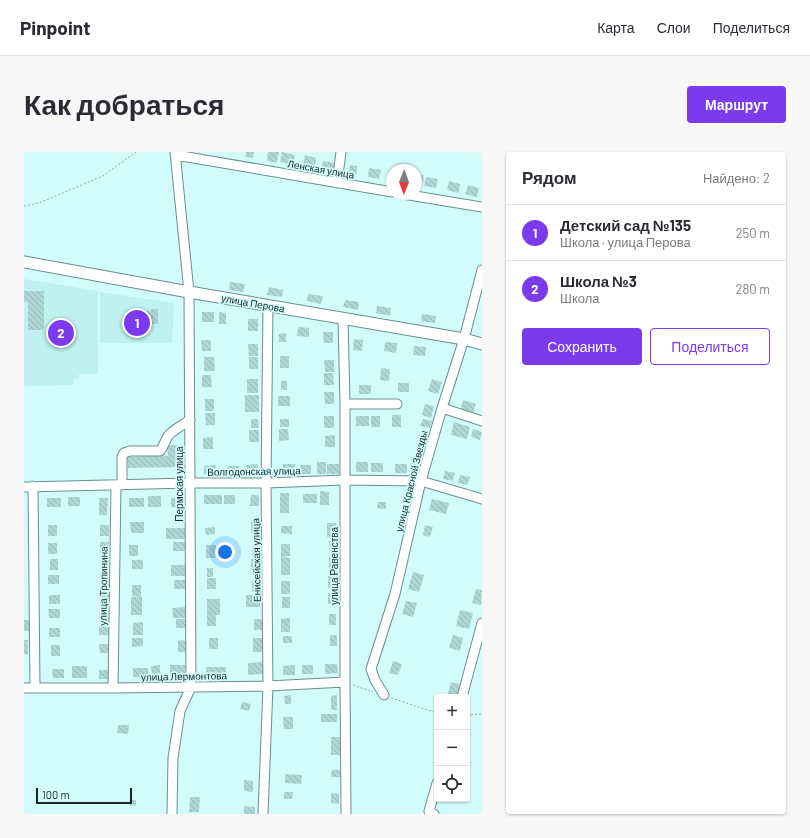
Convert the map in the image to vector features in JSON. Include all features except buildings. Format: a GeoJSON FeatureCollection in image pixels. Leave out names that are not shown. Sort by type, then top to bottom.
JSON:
{"type":"FeatureCollection","features":[{"type":"Feature","properties":{"kind":"main road","name":"улица Перова"},"geometry":{"type":"LineString","coordinates":[[24,262],[464,339],[482,344]]}},
{"type":"Feature","properties":{"kind":"street"},"geometry":{"type":"LineString","coordinates":[[337,183],[341,152]]}},
{"type":"Feature","properties":{"kind":"street","name":"Ленская улица"},"geometry":{"type":"LineString","coordinates":[[175,154],[386,191]]}},
{"type":"Feature","properties":{"kind":"street","name":"Пермская улица"},"geometry":{"type":"LineString","coordinates":[[172,814],[173,758],[180,711],[191,687],[189,292],[175,154]]}},
{"type":"Feature","properties":{"kind":"street"},"geometry":{"type":"LineString","coordinates":[[422,197],[482,207]]}},
{"type":"Feature","properties":{"kind":"street","name":"улица Красной Звезды"},"geometry":{"type":"LineString","coordinates":[[384,695],[375,680],[371,669],[395,594],[420,482],[464,339],[482,270]]}},
{"type":"Feature","properties":{"kind":"street","name":"Енисейская улица"},"geometry":{"type":"LineString","coordinates":[[263,814],[268,686],[266,483],[268,305]]}},
{"type":"Feature","properties":{"kind":"street","name":"улица Равенства"},"geometry":{"type":"LineString","coordinates":[[343,318],[345,404],[346,814]]}},
{"type":"Feature","properties":{"kind":"street"},"geometry":{"type":"LineString","coordinates":[[345,404],[397,404]]}},
{"type":"Feature","properties":{"kind":"street"},"geometry":{"type":"LineString","coordinates":[[442,408],[482,421]]}},
{"type":"Feature","properties":{"kind":"street","name":"улица Тропинина"},"geometry":{"type":"LineString","coordinates":[[112,688],[119,485],[122,457],[124,453],[130,451],[160,451],[172,432],[190,420]]}},
{"type":"Feature","properties":{"kind":"street","name":"Волгодонская улица"},"geometry":{"type":"LineString","coordinates":[[29,487],[190,483],[266,483],[344,480],[420,482],[482,499]]}},
{"type":"Feature","properties":{"kind":"street"},"geometry":{"type":"LineString","coordinates":[[29,487],[35,688]]}},
{"type":"Feature","properties":{"kind":"street"},"geometry":{"type":"LineString","coordinates":[[463,694],[482,623]]}},
{"type":"Feature","properties":{"kind":"street","name":"улица Лермонтова"},"geometry":{"type":"LineString","coordinates":[[24,688],[268,686],[345,682]]}},
{"type":"Feature","properties":{"kind":"street"},"geometry":{"type":"LineString","coordinates":[[434,794],[429,811],[434,814]]}},
{"type":"Feature","properties":{"kind":"path"},"geometry":{"type":"LineString","coordinates":[[24,206],[39,203],[103,176],[136,152]]}},
{"type":"Feature","properties":{"kind":"path"},"geometry":{"type":"LineString","coordinates":[[470,715],[482,714]]}},
{"type":"Feature","properties":{"kind":"shaded area"},"geometry":{"type":"Polygon","coordinates":[[[24,279],[98,291],[98,374],[79,374],[78,379],[74,379],[74,385],[24,386],[24,279]]]}},
{"type":"Feature","properties":{"kind":"shaded area"},"geometry":{"type":"Polygon","coordinates":[[[100,292],[174,303],[172,343],[100,343],[100,292]]]}},
{"type":"Feature","properties":{"kind":"place","name":"Детский сад №135"},"geometry":{"type":"Point","coordinates":[137,323]}},
{"type":"Feature","properties":{"kind":"place","name":"Школа №3"},"geometry":{"type":"Point","coordinates":[61,333]}}]}
